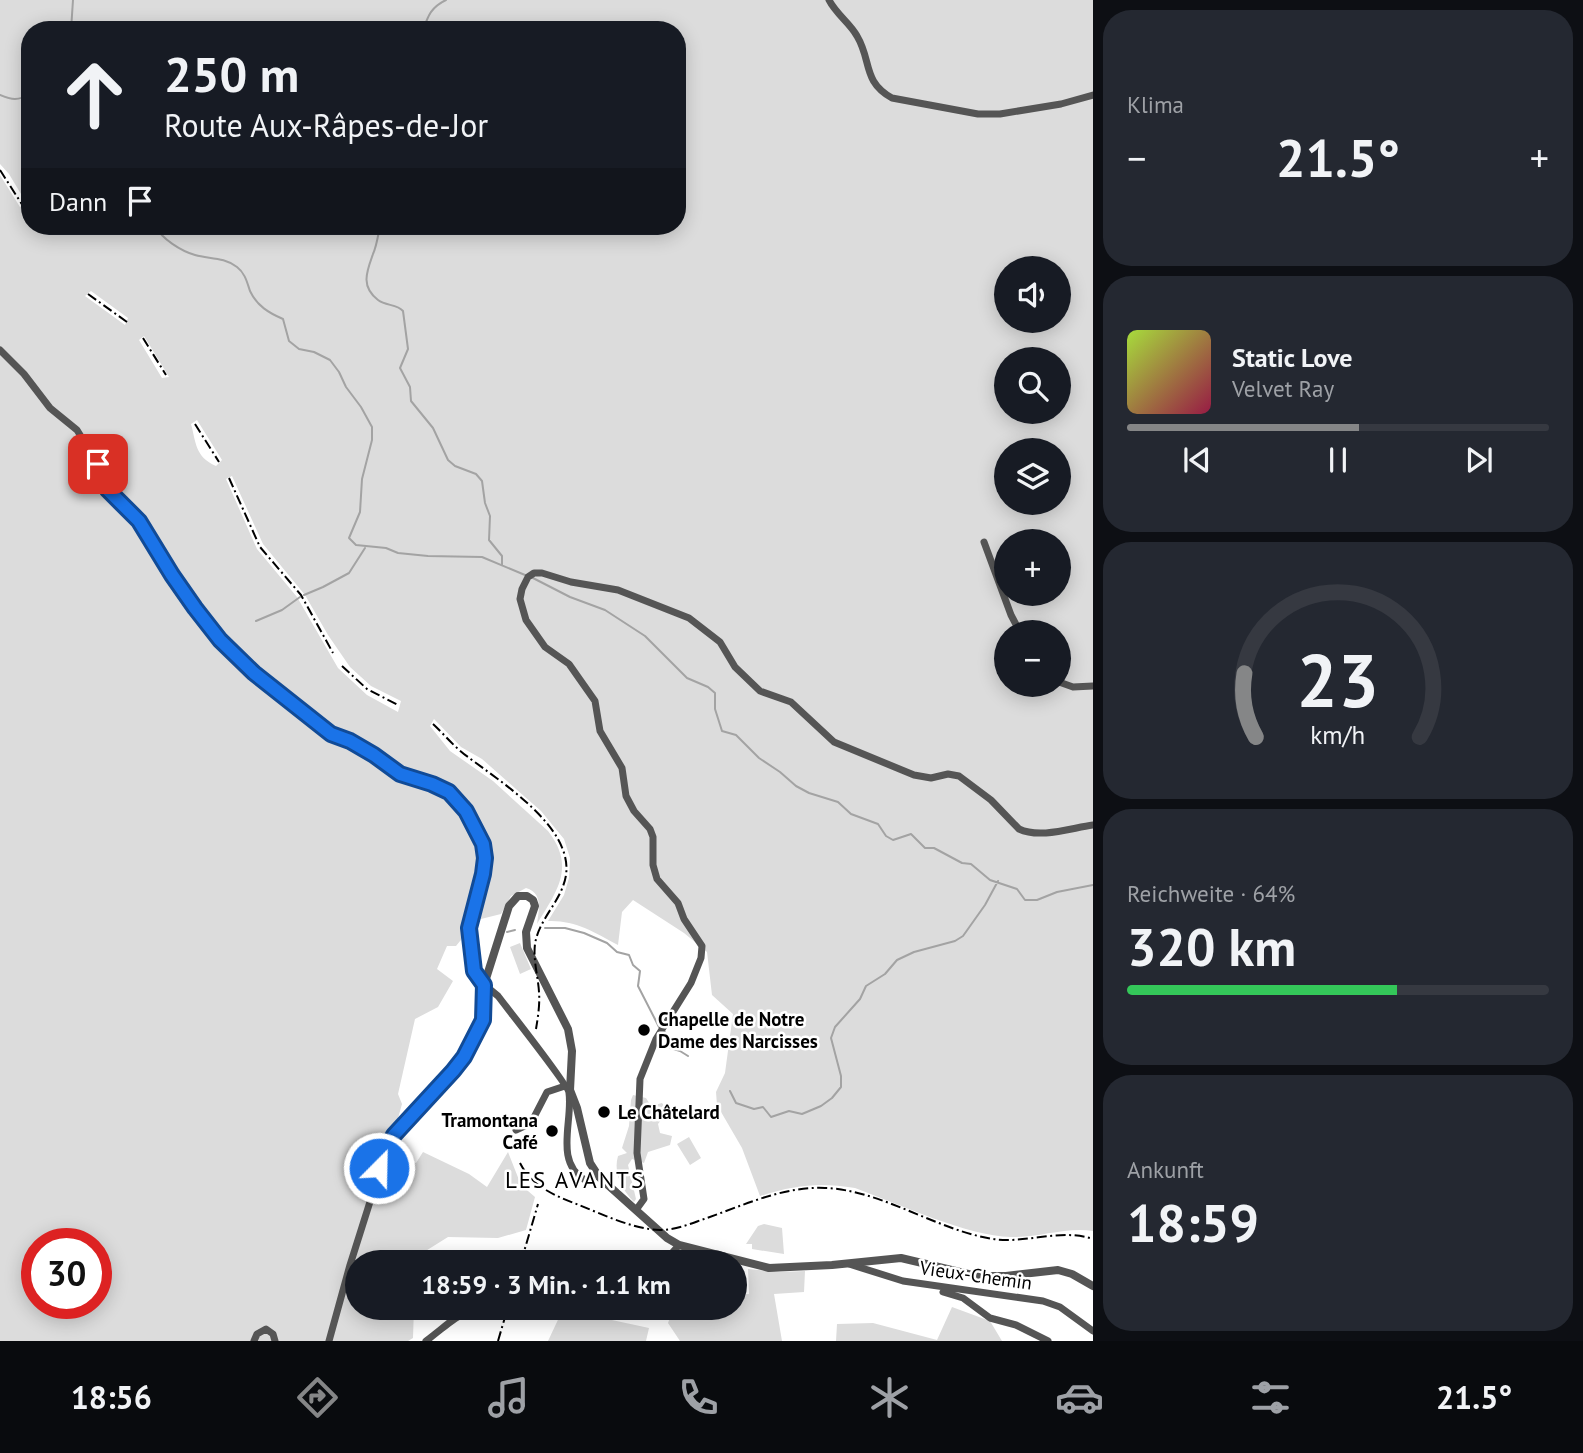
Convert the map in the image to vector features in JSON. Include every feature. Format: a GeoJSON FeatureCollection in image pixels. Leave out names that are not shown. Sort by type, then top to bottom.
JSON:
{"type":"FeatureCollection","features":[{"type":"Feature","properties":{"kind":"street"},"geometry":{"type":"LineString","coordinates":[[830,0],[858,37],[871,79],[880,90],[892,98],[978,114],[1000,114],[1061,104],[1093,95]]}},
{"type":"Feature","properties":{"kind":"street"},"geometry":{"type":"LineString","coordinates":[[0,350],[24,374],[45,402],[77,430],[98,464],[108,490],[139,521],[176,582],[220,640],[254,673],[331,734],[350,741],[400,774],[441,788],[460,804],[484,851],[483,874],[469,928],[474,971],[484,985],[498,996],[567,1088],[577,1108],[593,1170],[636,1210],[679,1245],[769,1268],[909,1258],[949,1271],[985,1276],[1058,1270],[1072,1274],[1093,1286]]}},
{"type":"Feature","properties":{"kind":"street"},"geometry":{"type":"LineString","coordinates":[[984,542],[1014,620]]}},
{"type":"Feature","properties":{"kind":"street"},"geometry":{"type":"LineString","coordinates":[[636,1210],[644,1199],[637,1153],[640,1079],[656,1039],[691,983],[701,958],[702,946],[684,919],[678,903],[657,879],[653,865],[653,837],[626,796],[622,768],[600,731],[595,701],[569,664],[545,647],[531,628],[521,607],[522,589],[528,577],[534,573],[618,590],[689,618],[720,642],[735,667],[760,691],[791,702],[834,742],[914,775],[931,778],[948,774],[959,776],[991,800],[1019,830],[1035,834],[1093,825]]}},
{"type":"Feature","properties":{"kind":"street"},"geometry":{"type":"LineString","coordinates":[[1071,686],[1093,686]]}},
{"type":"Feature","properties":{"kind":"street"},"geometry":{"type":"LineString","coordinates":[[328,1341],[387,1148],[399,1128],[464,1057],[483,1020],[484,985],[509,906],[517,896],[529,897],[535,906],[527,929],[527,948],[568,1029],[572,1051],[567,1088],[567,1155],[573,1170],[585,1180]]}},
{"type":"Feature","properties":{"kind":"street"},"geometry":{"type":"LineString","coordinates":[[516,1130],[531,1123],[547,1092],[567,1088]]}},
{"type":"Feature","properties":{"kind":"street"},"geometry":{"type":"LineString","coordinates":[[675,1250],[679,1245]]}},
{"type":"Feature","properties":{"kind":"street","name":"Vieux-Chemin"},"geometry":{"type":"LineString","coordinates":[[849,1263],[887,1278],[1043,1301],[1060,1307],[1093,1331]]}},
{"type":"Feature","properties":{"kind":"street"},"geometry":{"type":"LineString","coordinates":[[930,1286],[963,1298],[990,1318],[1016,1325],[1048,1341]]}},
{"type":"Feature","properties":{"kind":"street"},"geometry":{"type":"LineString","coordinates":[[426,1341],[452,1320]]}},
{"type":"Feature","properties":{"kind":"street"},"geometry":{"type":"LineString","coordinates":[[254,1341],[257,1334],[264,1329],[271,1332],[275,1341]]}},
{"type":"Feature","properties":{"kind":"shaded area"},"geometry":{"type":"Polygon","coordinates":[[[0,0],[1093,0],[1093,1231],[1072,1230],[1021,1237],[993,1235],[954,1225],[855,1188],[842,1186],[807,1186],[760,1196],[742,1148],[717,1105],[716,1092],[725,1073],[733,1014],[712,995],[707,952],[684,933],[633,900],[622,912],[618,945],[576,925],[548,921],[564,895],[569,878],[570,858],[564,839],[541,811],[482,759],[461,747],[434,719],[430,726],[450,751],[493,781],[548,831],[561,856],[562,868],[557,890],[537,924],[537,898],[526,888],[511,896],[501,914],[477,920],[456,946],[447,946],[437,969],[453,981],[438,1007],[415,1019],[398,1094],[402,1104],[390,1147],[393,1153],[416,1163],[423,1152],[469,1174],[487,1187],[508,1152],[521,1185],[535,1197],[526,1230],[498,1238],[448,1237],[427,1250],[345,1250],[345,1320],[414,1320],[413,1338],[408,1341],[0,1341],[0,175],[21,207],[21,235],[686,235],[686,21],[21,21],[21,194],[0,164],[0,0]],[[91,291],[85,296],[125,325],[128,318],[91,291]],[[144,336],[139,340],[162,378],[169,377],[144,336]],[[197,420],[191,424],[200,454],[216,466],[222,460],[197,420]],[[232,476],[226,479],[257,549],[297,597],[338,668],[367,695],[398,712],[401,701],[371,686],[350,667],[305,595],[263,544],[232,476]]]}},
{"type":"Feature","properties":{"kind":"shaded area"},"geometry":{"type":"Polygon","coordinates":[[[520,943],[531,969],[520,974],[510,947],[520,943]]]}},
{"type":"Feature","properties":{"kind":"shaded area"},"geometry":{"type":"Polygon","coordinates":[[[633,1095],[646,1098],[651,1106],[662,1103],[668,1111],[658,1124],[660,1133],[672,1136],[670,1145],[648,1152],[644,1163],[632,1159],[628,1165],[636,1199],[634,1202],[622,1187],[617,1169],[618,1156],[627,1153],[622,1148],[629,1126],[633,1095]]]}},
{"type":"Feature","properties":{"kind":"shaded area"},"geometry":{"type":"Polygon","coordinates":[[[689,1137],[701,1158],[690,1165],[677,1144],[689,1137]]]}},
{"type":"Feature","properties":{"kind":"shaded area"},"geometry":{"type":"Polygon","coordinates":[[[764,1224],[782,1228],[784,1254],[752,1249],[752,1244],[746,1244],[758,1226],[764,1224]]]}},
{"type":"Feature","properties":{"kind":"shaded area"},"geometry":{"type":"Polygon","coordinates":[[[748,1269],[805,1271],[804,1292],[774,1294],[782,1341],[680,1341],[668,1323],[669,1320],[747,1320],[748,1269]]]}},
{"type":"Feature","properties":{"kind":"shaded area"},"geometry":{"type":"Polygon","coordinates":[[[952,1307],[990,1321],[1002,1341],[836,1341],[837,1324],[873,1323],[937,1340],[952,1307]]]}},
{"type":"Feature","properties":{"kind":"shaded area"},"geometry":{"type":"Polygon","coordinates":[[[558,1320],[612,1320],[649,1328],[646,1341],[548,1341],[558,1320]]]}},
{"type":"Feature","properties":{"kind":"waterway"},"geometry":{"type":"LineString","coordinates":[[72,21],[73,0]]}},
{"type":"Feature","properties":{"kind":"waterway"},"geometry":{"type":"LineString","coordinates":[[427,21],[431,12],[446,0]]}},
{"type":"Feature","properties":{"kind":"waterway"},"geometry":{"type":"LineString","coordinates":[[0,95],[21,98]]}},
{"type":"Feature","properties":{"kind":"waterway"},"geometry":{"type":"LineString","coordinates":[[162,235],[184,251],[227,261],[237,267],[244,275],[256,301],[283,319],[289,341],[299,349],[314,352],[330,360],[361,407],[372,427],[372,440],[362,479],[360,512],[349,538],[356,545],[428,556],[482,557],[525,575]]}},
{"type":"Feature","properties":{"kind":"waterway"},"geometry":{"type":"LineString","coordinates":[[378,235],[367,272],[367,284],[372,295],[378,300],[403,311],[408,349],[400,368],[410,387],[411,401],[433,428],[448,460],[455,466],[476,474],[482,481],[490,516],[489,540],[502,556],[502,565]]}},
{"type":"Feature","properties":{"kind":"waterway"},"geometry":{"type":"LineString","coordinates":[[304,595],[349,573],[365,548]]}},
{"type":"Feature","properties":{"kind":"waterway"},"geometry":{"type":"LineString","coordinates":[[531,577],[570,597],[605,610],[645,636],[687,678],[715,693],[715,709],[722,731],[736,735],[759,758],[796,786],[838,802],[851,814],[878,824],[886,836],[893,840],[911,834],[925,848],[934,848],[962,863],[971,864],[990,880],[1017,889],[1025,900],[1037,900],[1057,892],[1093,885]]}},
{"type":"Feature","properties":{"kind":"waterway"},"geometry":{"type":"LineString","coordinates":[[256,621],[282,610],[300,597]]}},
{"type":"Feature","properties":{"kind":"waterway"},"geometry":{"type":"LineString","coordinates":[[730,1091],[736,1103],[754,1109],[763,1107],[771,1117],[789,1111],[802,1114],[832,1098],[841,1087],[841,1076],[831,1038],[835,1027],[860,999],[866,986],[885,974],[897,960],[963,936],[998,881]]}},
{"type":"Feature","properties":{"kind":"waterway"},"geometry":{"type":"LineString","coordinates":[[545,928],[565,928],[584,933],[607,943],[617,952],[629,955],[633,965],[640,971],[638,986],[659,1027]]}},
{"type":"Feature","properties":{"kind":"waterway"},"geometry":{"type":"LineString","coordinates":[[507,932],[515,930]]}},
{"type":"Feature","properties":{"kind":"waterway"},"geometry":{"type":"LineString","coordinates":[[665,1032],[670,1040],[670,1048],[688,1056]]}},
{"type":"Feature","properties":{"kind":"railway"},"geometry":{"type":"LineString","coordinates":[[0,170],[21,203]]}},
{"type":"Feature","properties":{"kind":"railway"},"geometry":{"type":"LineString","coordinates":[[88,294],[127,322]]}},
{"type":"Feature","properties":{"kind":"railway"},"geometry":{"type":"LineString","coordinates":[[143,338],[166,375]]}},
{"type":"Feature","properties":{"kind":"railway"},"geometry":{"type":"LineString","coordinates":[[195,424],[219,462]]}},
{"type":"Feature","properties":{"kind":"railway"},"geometry":{"type":"LineString","coordinates":[[229,478],[260,547],[301,595],[333,653]]}},
{"type":"Feature","properties":{"kind":"railway"},"geometry":{"type":"LineString","coordinates":[[342,666],[367,689],[398,705]]}},
{"type":"Feature","properties":{"kind":"railway"},"geometry":{"type":"LineString","coordinates":[[433,724],[463,753],[516,793],[547,823],[565,857],[564,884],[541,926],[535,944],[539,997],[536,1029]]}},
{"type":"Feature","properties":{"kind":"railway"},"geometry":{"type":"LineString","coordinates":[[520,1163],[531,1178],[553,1194],[619,1221],[650,1229],[678,1228],[779,1193],[825,1188],[867,1196],[951,1228],[993,1239],[1018,1240],[1056,1235],[1093,1239]]}},
{"type":"Feature","properties":{"kind":"railway"},"geometry":{"type":"LineString","coordinates":[[525,1250],[538,1204]]}},
{"type":"Feature","properties":{"kind":"railway"},"geometry":{"type":"LineString","coordinates":[[498,1341],[504,1320]]}},
{"type":"Feature","properties":{"kind":"place","name":"Chapelle de Notre Dame des Narcisses"},"geometry":{"type":"Point","coordinates":[644,1030]}},
{"type":"Feature","properties":{"kind":"place","name":"Le Châtelard"},"geometry":{"type":"Point","coordinates":[604,1112]}},
{"type":"Feature","properties":{"kind":"place","name":"Tramontana Café"},"geometry":{"type":"Point","coordinates":[552,1131]}},
{"type":"Feature","properties":{"kind":"district","name":"LES AVANTS"},"geometry":{"type":"Point","coordinates":[575,1179]}},
{"type":"Feature","properties":{"kind":"route"},"geometry":{"type":"LineString","coordinates":[[98,464],[108,490],[139,521],[172,575],[220,640],[266,685],[289,699],[323,729],[350,741],[406,777],[449,792],[466,811],[483,844],[483,874],[469,928],[474,971],[484,985],[483,1020],[464,1057],[394,1135],[379,1168]]}}]}
